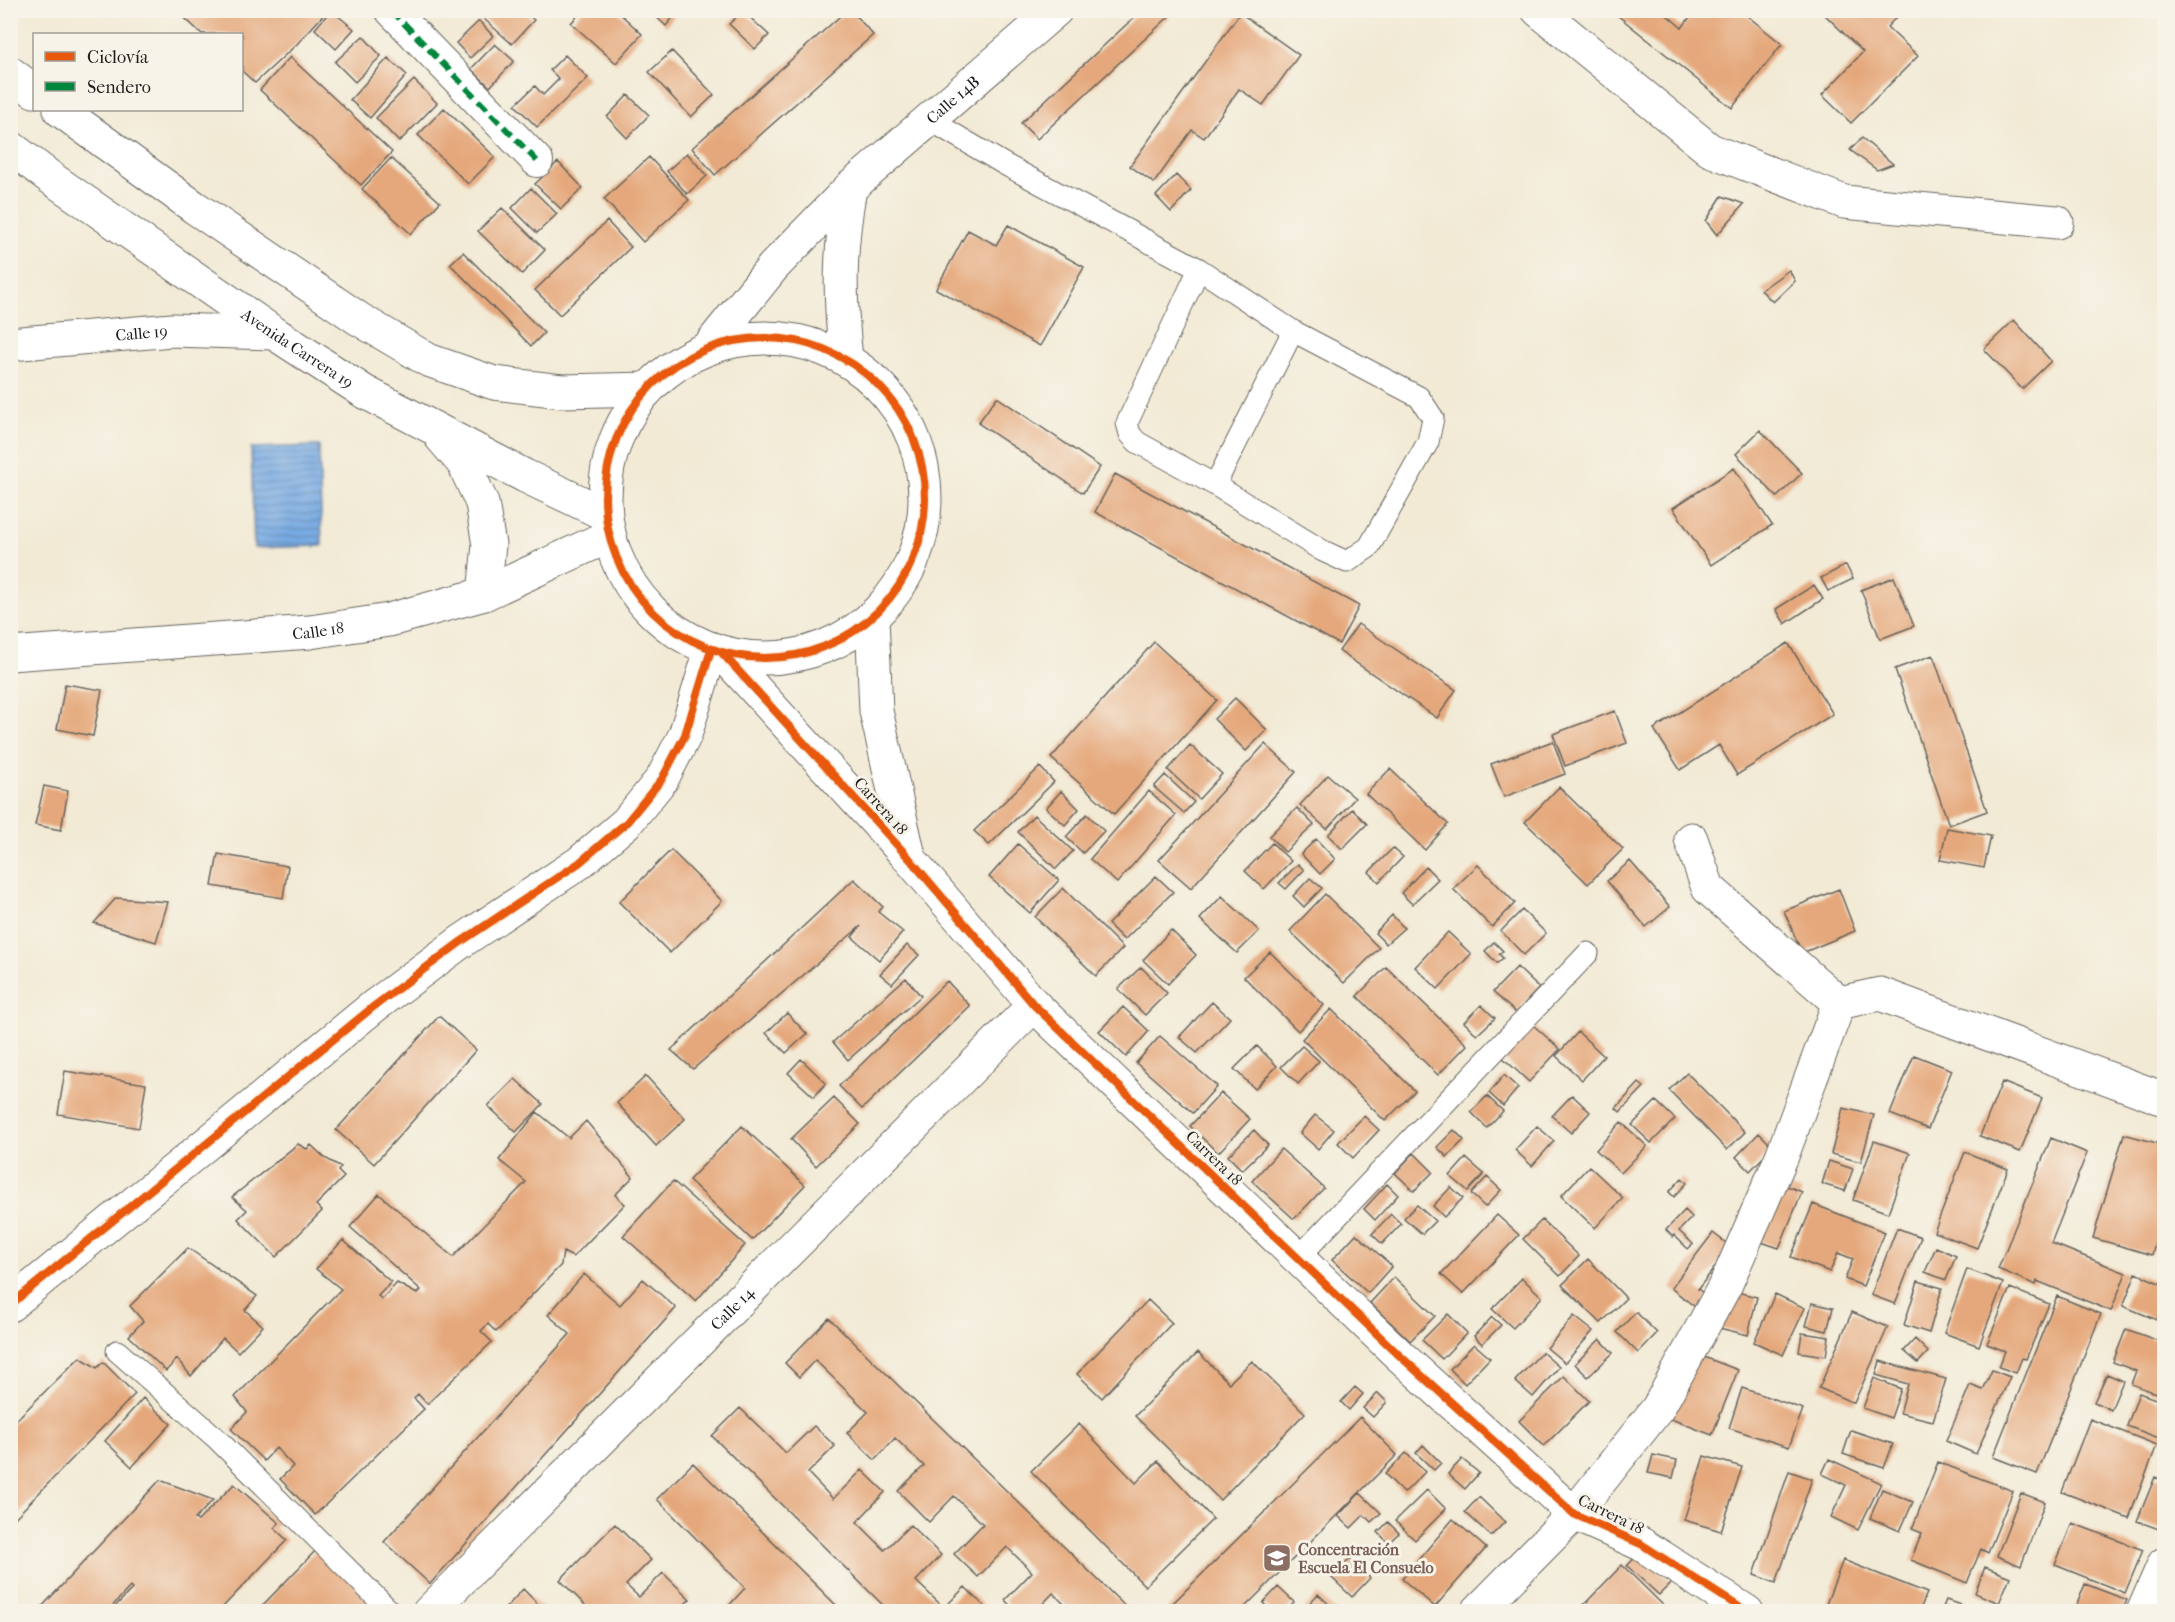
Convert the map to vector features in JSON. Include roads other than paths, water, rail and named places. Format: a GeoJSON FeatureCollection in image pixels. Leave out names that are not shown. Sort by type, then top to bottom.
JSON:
{"type":"FeatureCollection","features":[{"type":"Feature","properties":{"kind":"street"},"geometry":{"type":"LineString","coordinates":[[391,10],[537,161]]}},
{"type":"Feature","properties":{"kind":"street","name":"Calle 14B"},"geometry":{"type":"LineString","coordinates":[[707,349],[773,267],[850,188],[1056,10]]}},
{"type":"Feature","properties":{"kind":"street"},"geometry":{"type":"LineString","coordinates":[[1538,10],[1710,150],[1844,202],[2056,222]]}},
{"type":"Feature","properties":{"kind":"street"},"geometry":{"type":"LineString","coordinates":[[10,73],[33,90]]}},
{"type":"Feature","properties":{"kind":"street"},"geometry":{"type":"LineString","coordinates":[[61,111],[194,207],[359,319],[428,360],[494,383],[562,391],[648,389]]}},
{"type":"Feature","properties":{"kind":"street","name":"Avenida Carrera 19"},"geometry":{"type":"LineString","coordinates":[[10,147],[274,333],[363,391],[525,476],[607,525]]}},
{"type":"Feature","properties":{"kind":"street"},"geometry":{"type":"LineString","coordinates":[[846,359],[841,315],[840,273],[843,230],[850,188]]}},
{"type":"Feature","properties":{"kind":"street","name":"Calle 19"},"geometry":{"type":"LineString","coordinates":[[10,344],[172,330],[274,333]]}},
{"type":"Feature","properties":{"kind":"street"},"geometry":{"type":"LineString","coordinates":[[778,338],[814,345],[846,359],[876,382],[900,410],[916,444],[925,481],[924,518],[915,555],[897,588],[872,617],[846,636],[817,650],[786,657],[754,658],[717,651],[676,632],[646,606],[623,573],[607,525],[606,481],[613,447],[628,417],[648,389],[675,365],[707,349],[742,339],[778,338]]}},
{"type":"Feature","properties":{"kind":"street"},"geometry":{"type":"LineString","coordinates":[[436,431],[464,464],[482,503],[489,545],[484,594]]}},
{"type":"Feature","properties":{"kind":"street","name":"Calle 18"},"geometry":{"type":"LineString","coordinates":[[10,654],[310,632],[389,620],[484,594],[607,525]]}},
{"type":"Feature","properties":{"kind":"street","name":"Carrera 18"},"geometry":{"type":"LineString","coordinates":[[872,617],[876,711],[909,858]]}},
{"type":"Feature","properties":{"kind":"street"},"geometry":{"type":"LineString","coordinates":[[10,1305],[373,1007],[462,941],[579,863],[627,822],[662,779],[685,735],[717,651]]}},
{"type":"Feature","properties":{"kind":"street","name":"Carrera 18"},"geometry":{"type":"LineString","coordinates":[[717,651],[909,858],[1034,1005],[1399,1355],[1574,1514],[1641,1544],[1747,1611]]}},
{"type":"Feature","properties":{"kind":"street"},"geometry":{"type":"LineString","coordinates":[[1691,839],[1708,888],[1839,1003]]}},
{"type":"Feature","properties":{"kind":"street"},"geometry":{"type":"LineString","coordinates":[[1839,1003],[1880,994],[2164,1099]]}},
{"type":"Feature","properties":{"kind":"street"},"geometry":{"type":"LineString","coordinates":[[1477,1611],[1574,1514],[1658,1408],[1726,1284],[1782,1156],[1839,1003]]}},
{"type":"Feature","properties":{"kind":"street","name":"Calle 14"},"geometry":{"type":"LineString","coordinates":[[429,1611],[1034,1005]]}},
{"type":"Feature","properties":{"kind":"street"},"geometry":{"type":"LineString","coordinates":[[2143,1611],[2164,1564]]}},
{"type":"Feature","properties":{"kind":"lane"},"geometry":{"type":"LineString","coordinates":[[930,120],[1004,164],[1199,269],[1293,331],[1419,397],[1433,418],[1428,442],[1369,547],[1347,562],[1323,551],[1215,485],[1137,442],[1130,434],[1127,423],[1199,269]]}},
{"type":"Feature","properties":{"kind":"lane"},"geometry":{"type":"LineString","coordinates":[[1215,485],[1293,331]]}},
{"type":"Feature","properties":{"kind":"lane"},"geometry":{"type":"LineString","coordinates":[[1298,1258],[1588,953]]}},
{"type":"Feature","properties":{"kind":"lane"},"geometry":{"type":"LineString","coordinates":[[117,1351],[216,1438],[391,1611]]}},
{"type":"Feature","properties":{"kind":"water"},"geometry":{"type":"Polygon","coordinates":[[[319,446],[322,546],[254,548],[251,448],[319,446]]]}},
{"type":"Feature","properties":{"kind":"place","name":"Concentración Escuela El Consuelo"},"geometry":{"type":"Point","coordinates":[1277,1558]}}]}
